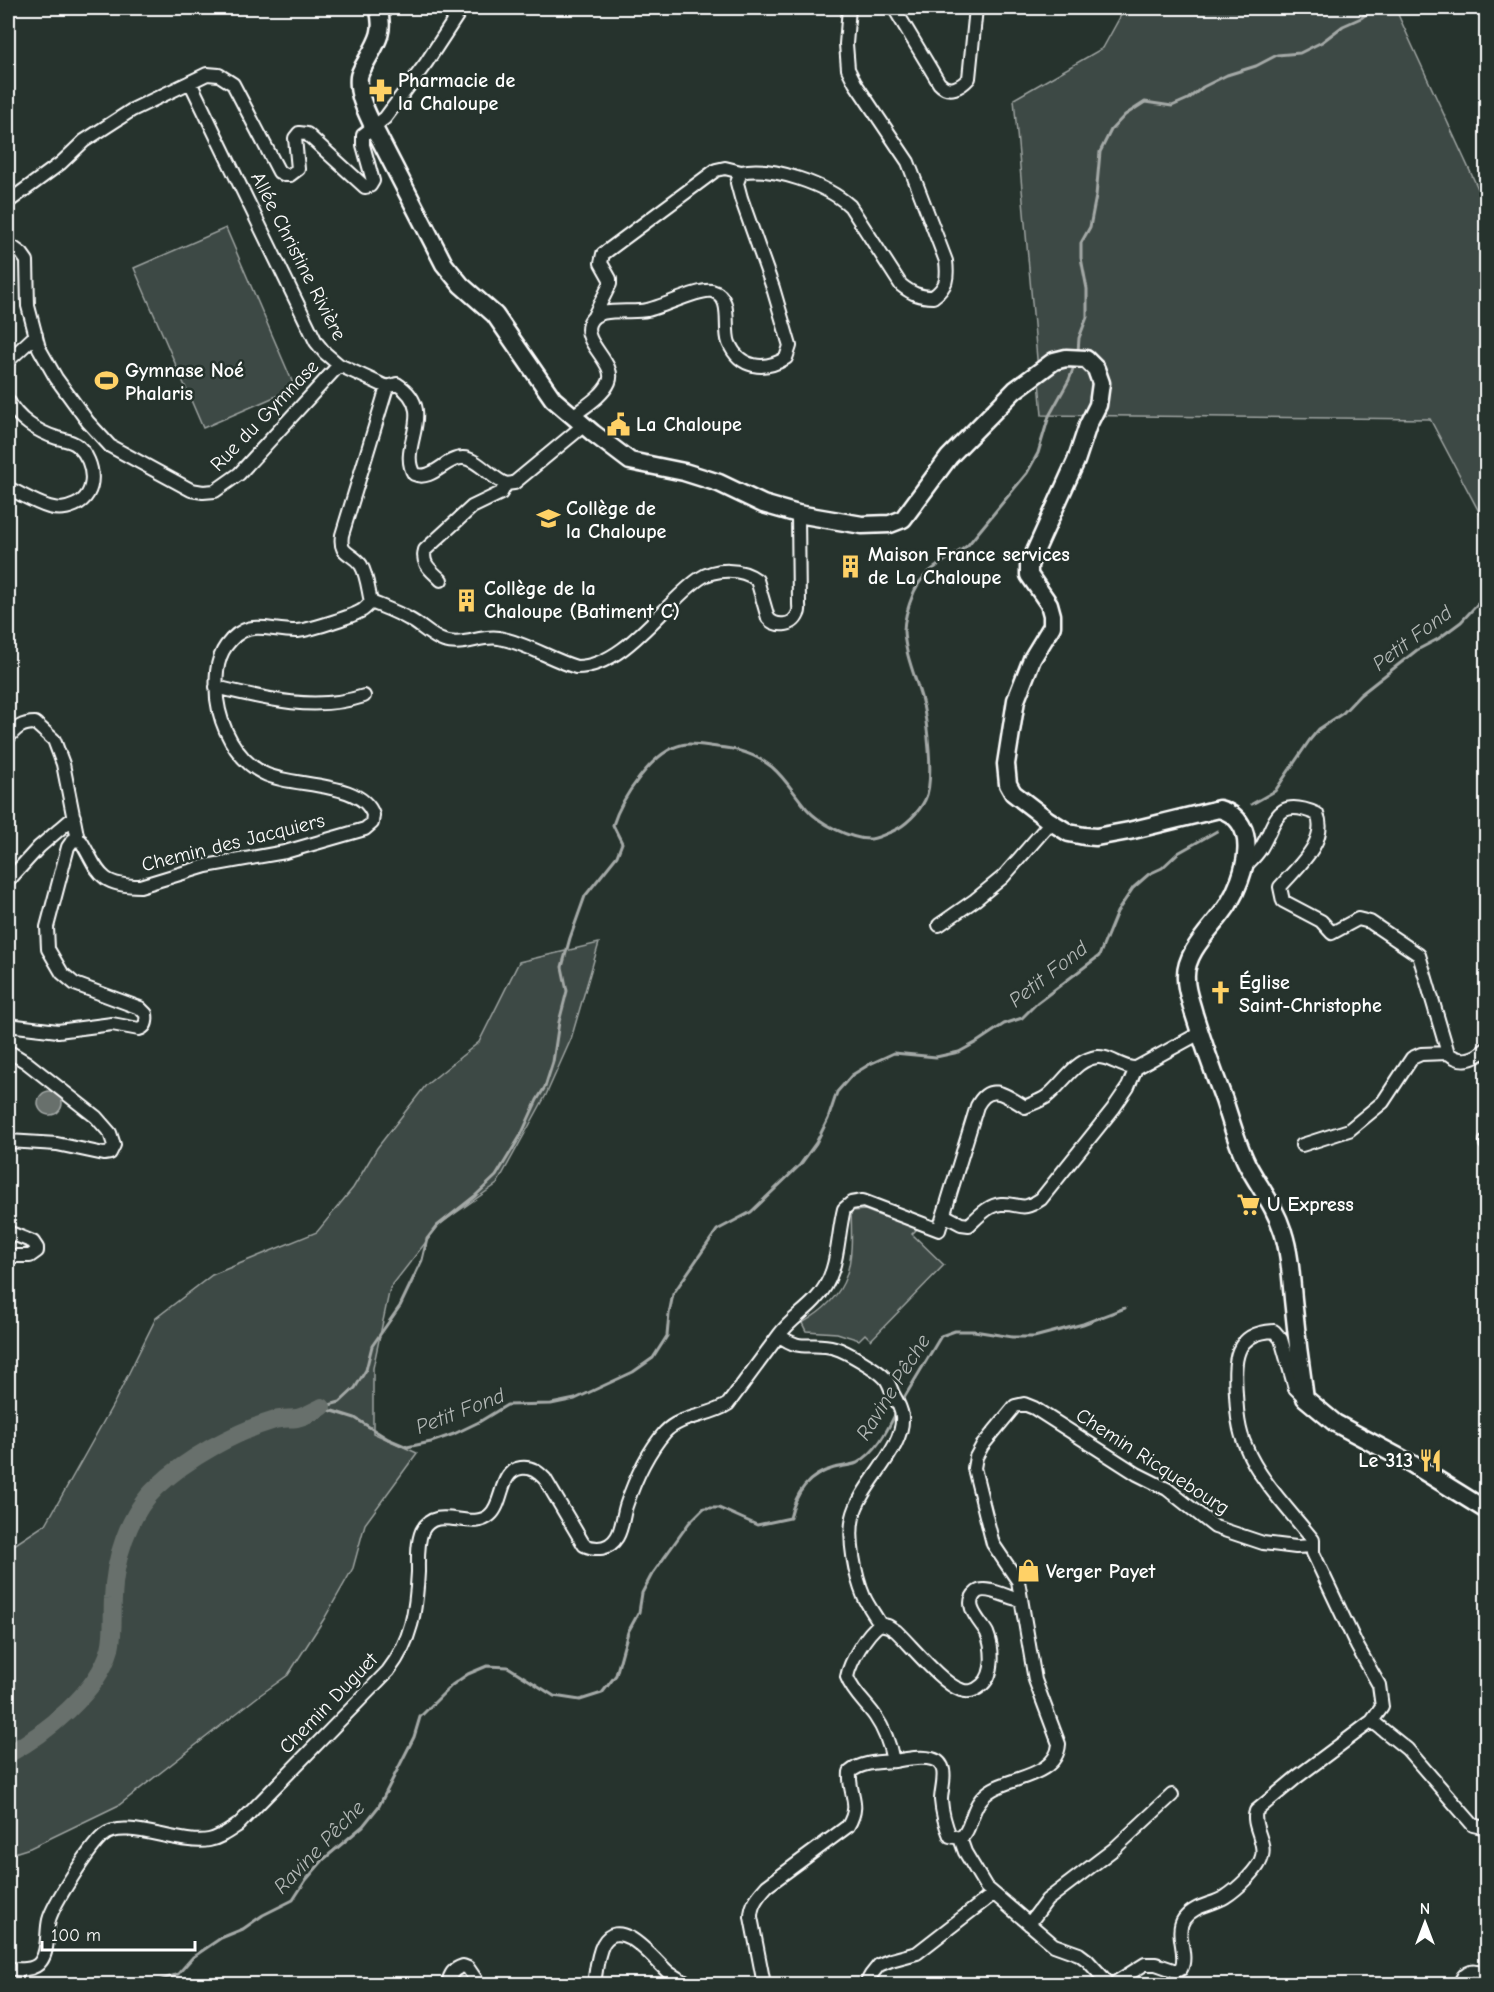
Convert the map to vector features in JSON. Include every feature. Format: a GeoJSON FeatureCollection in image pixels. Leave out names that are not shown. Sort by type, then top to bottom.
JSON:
{"type":"FeatureCollection","features":[{"type":"Feature","properties":{"kind":"main road"},"geometry":{"type":"LineString","coordinates":[[378,8],[382,26],[380,36],[360,72],[358,86],[373,126],[444,264],[461,285],[495,315],[547,391],[578,421],[630,461],[684,472],[718,483],[763,504],[798,514],[869,526],[890,524],[903,519],[950,457],[987,416],[1041,370],[1054,361],[1066,358],[1086,359],[1096,369],[1101,383],[1098,405],[1088,425],[1076,461],[1029,565],[1029,575],[1049,604],[1052,626],[1032,659],[1016,700],[1005,764],[1008,784],[1013,793],[1069,833],[1096,837],[1220,809],[1237,817],[1244,828],[1247,845],[1242,870],[1228,904],[1194,951],[1185,972],[1186,984],[1200,1033],[1246,1163],[1273,1206],[1284,1233],[1305,1398],[1335,1423],[1412,1464],[1486,1510]]}},
{"type":"Feature","properties":{"kind":"street"},"geometry":{"type":"LineString","coordinates":[[8,202],[61,163],[84,141],[132,111],[207,74],[214,74],[232,84],[275,166],[285,176],[295,173],[298,169],[295,138],[302,133],[307,134],[365,187],[369,186],[373,181],[362,139],[363,135],[385,118],[426,63],[462,8]]}},
{"type":"Feature","properties":{"kind":"street"},"geometry":{"type":"LineString","coordinates":[[441,579],[426,565],[423,558],[425,550],[472,507],[501,493],[506,484],[514,483],[578,421],[609,382],[610,372],[588,333],[589,324],[610,284],[610,279],[601,263],[603,254],[716,170],[725,168],[741,172],[750,170],[774,172],[805,181],[833,193],[850,206],[901,285],[912,293],[923,297],[933,297],[946,284],[946,261],[908,162],[848,69],[846,44],[849,8]]}},
{"type":"Feature","properties":{"kind":"street"},"geometry":{"type":"LineString","coordinates":[[894,8],[939,82],[944,87],[952,89],[962,86],[969,78],[976,8]]}},
{"type":"Feature","properties":{"kind":"street","name":"Allée Christine Rivière"},"geometry":{"type":"LineString","coordinates":[[190,82],[316,342],[339,365],[387,387],[398,384],[413,399],[416,424],[409,460],[414,474],[420,476],[429,474],[461,457],[469,459],[499,482],[506,484]]}},
{"type":"Feature","properties":{"kind":"street"},"geometry":{"type":"LineString","coordinates":[[594,317],[602,312],[646,311],[704,289],[722,297],[726,309],[729,343],[738,356],[751,365],[764,367],[775,365],[786,358],[790,346],[737,183],[741,172]]}},
{"type":"Feature","properties":{"kind":"street"},"geometry":{"type":"LineString","coordinates":[[8,244],[22,254],[27,261],[27,295],[36,335],[8,361]]}},
{"type":"Feature","properties":{"kind":"street","name":"Rue du Gymnase"},"geometry":{"type":"LineString","coordinates":[[36,335],[39,348],[56,378],[88,422],[110,446],[191,490],[204,492],[215,491],[239,474],[339,365]]}},
{"type":"Feature","properties":{"kind":"street"},"geometry":{"type":"LineString","coordinates":[[371,602],[361,565],[343,549],[341,543],[387,387]]}},
{"type":"Feature","properties":{"kind":"street"},"geometry":{"type":"LineString","coordinates":[[8,400],[10,406],[26,423],[79,447],[91,468],[93,482],[89,494],[81,502],[65,510],[50,508],[8,488]]}},
{"type":"Feature","properties":{"kind":"street"},"geometry":{"type":"LineString","coordinates":[[371,602],[409,619],[442,640],[469,643],[489,637],[501,639],[522,645],[569,665],[585,668],[611,657],[699,579],[717,572],[746,573],[757,580],[771,622],[782,625],[794,619],[798,614],[800,604],[798,514]]}},
{"type":"Feature","properties":{"kind":"street"},"geometry":{"type":"LineString","coordinates":[[364,696],[328,704],[264,698],[216,687],[217,666],[223,650],[234,636],[246,629],[256,627],[303,630],[361,611],[371,602]]}},
{"type":"Feature","properties":{"kind":"street","name":"Chemin des Jacquiers"},"geometry":{"type":"LineString","coordinates":[[78,840],[83,843],[93,865],[109,880],[129,886],[140,886],[206,866],[285,852],[365,829],[372,823],[373,815],[366,803],[344,790],[274,778],[250,765],[240,755],[223,726],[218,711],[216,687]]}},
{"type":"Feature","properties":{"kind":"street"},"geometry":{"type":"LineString","coordinates":[[8,738],[17,727],[26,723],[35,723],[54,740],[63,764],[74,817],[78,840],[70,842],[65,858],[47,927],[48,949],[62,973],[75,984],[140,1008],[146,1014],[146,1023],[143,1028],[139,1029],[112,1024],[58,1031],[8,1025]]}},
{"type":"Feature","properties":{"kind":"street"},"geometry":{"type":"LineString","coordinates":[[1242,870],[1260,850],[1274,819],[1286,809],[1303,808],[1317,814],[1321,824],[1317,840],[1310,852],[1280,887],[1283,901],[1321,921],[1332,933],[1358,920],[1370,922],[1419,955],[1448,1053],[1455,1059],[1465,1060],[1479,1056],[1486,1049]]}},
{"type":"Feature","properties":{"kind":"street"},"geometry":{"type":"LineString","coordinates":[[8,881],[39,847],[74,817]]}},
{"type":"Feature","properties":{"kind":"street"},"geometry":{"type":"LineString","coordinates":[[939,925],[1003,877],[1051,822]]}},
{"type":"Feature","properties":{"kind":"street"},"geometry":{"type":"LineString","coordinates":[[1021,1600],[984,1590],[976,1593],[973,1598],[971,1607],[988,1635],[992,1664],[990,1675],[984,1684],[974,1691],[962,1691],[950,1684],[896,1631],[880,1624],[864,1598],[850,1532],[853,1515],[859,1501],[901,1430],[902,1415],[885,1378],[836,1348],[821,1345],[800,1346],[789,1343],[779,1335],[788,1322],[815,1300],[829,1281],[838,1253],[844,1209],[851,1203],[863,1201],[939,1230],[982,1096],[990,1092],[999,1093],[1024,1107],[1045,1098],[1081,1063],[1092,1057],[1103,1057],[1128,1069],[1136,1068],[1200,1033]]}},
{"type":"Feature","properties":{"kind":"street"},"geometry":{"type":"LineString","coordinates":[[8,1051],[26,1062],[96,1117],[111,1133],[114,1145],[110,1154],[104,1154],[57,1144],[8,1141]]}},
{"type":"Feature","properties":{"kind":"street"},"geometry":{"type":"LineString","coordinates":[[1302,1145],[1349,1130],[1383,1102],[1412,1058],[1421,1054],[1448,1053]]}},
{"type":"Feature","properties":{"kind":"street"},"geometry":{"type":"LineString","coordinates":[[944,1215],[961,1224],[969,1225],[992,1207],[1000,1204],[1029,1207],[1041,1199],[1113,1109],[1128,1087],[1136,1068]]}},
{"type":"Feature","properties":{"kind":"street"},"geometry":{"type":"LineString","coordinates":[[8,1232],[33,1242],[38,1248],[30,1256],[8,1256]]}},
{"type":"Feature","properties":{"kind":"street"},"geometry":{"type":"LineString","coordinates":[[764,1984],[751,1917],[756,1898],[767,1886],[848,1826],[854,1816],[856,1804],[849,1779],[850,1772],[856,1767],[893,1761],[933,1759],[941,1766],[944,1776],[941,1798],[944,1822],[950,1836],[960,1838],[965,1852],[986,1887],[993,1894],[1054,1945],[1079,1954],[1087,1960],[1111,1984],[1145,1964],[1156,1964],[1176,1971],[1181,1969],[1184,1962],[1181,1927],[1184,1918],[1199,1906],[1224,1898],[1256,1868],[1262,1858],[1254,1815],[1256,1811],[1372,1721],[1382,1707],[1380,1684],[1352,1635],[1313,1553],[1313,1540],[1259,1471],[1243,1438],[1237,1418],[1234,1364],[1237,1354],[1249,1337],[1261,1331],[1274,1331],[1281,1339],[1294,1388],[1305,1398]]}},
{"type":"Feature","properties":{"kind":"street","name":"Chemin Duguet"},"geometry":{"type":"LineString","coordinates":[[8,1968],[32,1968],[41,1962],[45,1951],[49,1918],[93,1847],[104,1834],[118,1828],[127,1828],[177,1839],[208,1840],[222,1836],[238,1825],[388,1671],[400,1655],[409,1634],[416,1602],[419,1546],[423,1530],[432,1521],[445,1517],[474,1521],[489,1516],[496,1508],[508,1474],[517,1469],[530,1468],[545,1479],[584,1545],[592,1549],[600,1549],[609,1545],[617,1537],[633,1484],[645,1459],[666,1431],[679,1422],[719,1410],[728,1404],[779,1335]]}},
{"type":"Feature","properties":{"kind":"street","name":"Chemin Ricquebourg"},"geometry":{"type":"LineString","coordinates":[[960,1838],[965,1835],[973,1810],[982,1797],[994,1788],[1041,1769],[1053,1761],[1059,1749],[1035,1680],[1018,1581],[990,1538],[974,1468],[976,1457],[982,1446],[1015,1406],[1024,1404],[1034,1408],[1137,1474],[1167,1489],[1215,1527],[1263,1543],[1296,1547],[1313,1546]]}},
{"type":"Feature","properties":{"kind":"street"},"geometry":{"type":"LineString","coordinates":[[880,1624],[872,1629],[849,1668],[847,1677],[859,1697],[876,1717],[890,1745],[893,1761]]}},
{"type":"Feature","properties":{"kind":"street"},"geometry":{"type":"LineString","coordinates":[[1372,1721],[1407,1749],[1473,1825],[1486,1828]]}},
{"type":"Feature","properties":{"kind":"street"},"geometry":{"type":"LineString","coordinates":[[1029,1924],[1047,1900],[1114,1849],[1172,1795]]}},
{"type":"Feature","properties":{"kind":"street"},"geometry":{"type":"LineString","coordinates":[[866,1984],[879,1965],[917,1953],[993,1894]]}},
{"type":"Feature","properties":{"kind":"street"},"geometry":{"type":"LineString","coordinates":[[594,1984],[603,1945],[608,1937],[617,1933],[629,1936],[670,1974],[689,1984]]}},
{"type":"Feature","properties":{"kind":"street"},"geometry":{"type":"LineString","coordinates":[[448,1984],[455,1969],[463,1966],[468,1968],[478,1984]]}},
{"type":"Feature","properties":{"kind":"street"},"geometry":{"type":"LineString","coordinates":[[1460,1984],[1468,1971],[1476,1970],[1482,1972],[1486,1983]]}},
{"type":"Feature","properties":{"kind":"shaded area"},"geometry":{"type":"Polygon","coordinates":[[[1125,8],[1395,8],[1486,206],[1486,525],[1430,419],[1042,415],[1014,99],[1103,48],[1125,8]]]}},
{"type":"Feature","properties":{"kind":"shaded area"},"geometry":{"type":"Polygon","coordinates":[[[226,228],[295,388],[203,428],[134,268],[226,228]]]}},
{"type":"Feature","properties":{"kind":"shaded area"},"geometry":{"type":"Polygon","coordinates":[[[599,943],[571,1039],[546,1095],[497,1184],[440,1224],[390,1288],[373,1368],[373,1433],[417,1453],[365,1524],[353,1568],[288,1675],[119,1805],[30,1848],[8,1855],[8,1549],[46,1524],[115,1401],[156,1318],[212,1275],[317,1232],[353,1188],[377,1148],[426,1085],[479,1042],[519,962],[599,943]]]}},
{"type":"Feature","properties":{"kind":"shaded area"},"geometry":{"type":"Polygon","coordinates":[[[45,1091],[55,1091],[62,1098],[62,1108],[55,1115],[45,1115],[38,1108],[38,1098],[45,1091]]]}},
{"type":"Feature","properties":{"kind":"shaded area"},"geometry":{"type":"Polygon","coordinates":[[[865,1210],[883,1217],[885,1214],[918,1228],[912,1234],[944,1265],[871,1340],[865,1334],[859,1340],[837,1333],[806,1331],[802,1323],[819,1312],[840,1289],[850,1262],[851,1211],[865,1210]]]}},
{"type":"Feature","properties":{"kind":"waterway"},"geometry":{"type":"LineString","coordinates":[[1078,352],[1079,338],[1087,317],[1087,289],[1081,258],[1081,243],[1090,227],[1096,196],[1100,152],[1111,130],[1125,115],[1145,102],[1172,106],[1227,75],[1256,66],[1277,55],[1300,53],[1322,42],[1343,26],[1361,18],[1374,8]]}},
{"type":"Feature","properties":{"kind":"waterway"},"geometry":{"type":"LineString","coordinates":[[322,1407],[340,1402],[355,1388],[366,1370],[372,1346],[400,1306],[422,1260],[427,1239],[437,1226],[496,1176],[521,1135],[545,1087],[553,1062],[559,1022],[567,991],[562,967],[570,938],[585,896],[617,856],[622,843],[613,825],[617,814],[630,790],[649,767],[670,749],[685,744],[746,753],[772,767],[819,820],[845,834],[863,839],[876,838],[898,829],[919,809],[928,791],[930,765],[923,707],[905,640],[905,621],[910,601],[924,576],[968,545],[1027,473],[1038,453],[1049,416],[1075,364]]}},
{"type":"Feature","properties":{"kind":"waterway","name":"Petit Fond"},"geometry":{"type":"LineString","coordinates":[[1252,804],[1275,791],[1319,729],[1343,713],[1360,695],[1417,650],[1438,639],[1461,622],[1486,595]]}},
{"type":"Feature","properties":{"kind":"waterway","name":"Petit Fond"},"geometry":{"type":"LineString","coordinates":[[323,1408],[355,1418],[388,1439],[407,1447],[454,1434],[507,1405],[551,1404],[575,1399],[633,1372],[653,1358],[667,1336],[673,1294],[717,1230],[751,1212],[800,1165],[816,1143],[828,1119],[837,1092],[852,1075],[894,1053],[936,1057],[959,1052],[1004,1024],[1022,1018],[1037,1003],[1099,956],[1117,912],[1133,888],[1149,874],[1162,868],[1178,853],[1217,831]]}},
{"type":"Feature","properties":{"kind":"waterway","name":"Ravine Pêche"},"geometry":{"type":"LineString","coordinates":[[901,1403],[941,1336],[955,1331],[974,1331],[1012,1337],[1034,1337],[1083,1324],[1125,1308]]}},
{"type":"Feature","properties":{"kind":"waterway"},"geometry":{"type":"LineString","coordinates":[[8,1754],[23,1746],[68,1710],[82,1696],[104,1665],[111,1643],[116,1569],[124,1538],[138,1510],[147,1498],[169,1476],[212,1447],[260,1425],[278,1419],[300,1417],[322,1407]]}},
{"type":"Feature","properties":{"kind":"waterway","name":"Ravine Pêche"},"geometry":{"type":"LineString","coordinates":[[152,1984],[178,1974],[193,1957],[221,1938],[243,1929],[263,1915],[293,1900],[324,1859],[363,1826],[379,1806],[414,1737],[420,1717],[452,1685],[468,1674],[487,1666],[508,1667],[554,1696],[580,1700],[602,1693],[616,1675],[628,1632],[639,1612],[642,1593],[651,1576],[689,1523],[704,1508],[719,1508],[757,1525],[790,1518],[804,1486],[825,1471],[854,1464],[864,1458],[881,1440],[897,1411]]}},
{"type":"Feature","properties":{"kind":"place","name":"Pharmacie de la Chaloupe"},"geometry":{"type":"Point","coordinates":[380,91]}},
{"type":"Feature","properties":{"kind":"place","name":"Gymnase Noé Phalaris"},"geometry":{"type":"Point","coordinates":[107,381]}},
{"type":"Feature","properties":{"kind":"place","name":"La Chaloupe"},"geometry":{"type":"Point","coordinates":[618,424]}},
{"type":"Feature","properties":{"kind":"place","name":"Collège de la Chaloupe"},"geometry":{"type":"Point","coordinates":[548,519]}},
{"type":"Feature","properties":{"kind":"place","name":"Maison France services de La Chaloupe"},"geometry":{"type":"Point","coordinates":[850,566]}},
{"type":"Feature","properties":{"kind":"place","name":"Collège de la Chaloupe (Batiment C)"},"geometry":{"type":"Point","coordinates":[466,600]}},
{"type":"Feature","properties":{"kind":"place","name":"Église Saint-Christophe"},"geometry":{"type":"Point","coordinates":[1221,993]}},
{"type":"Feature","properties":{"kind":"place","name":"U Express"},"geometry":{"type":"Point","coordinates":[1249,1204]}},
{"type":"Feature","properties":{"kind":"place","name":"Le 313"},"geometry":{"type":"Point","coordinates":[1431,1460]}},
{"type":"Feature","properties":{"kind":"place","name":"Verger Payet"},"geometry":{"type":"Point","coordinates":[1028,1571]}}]}
